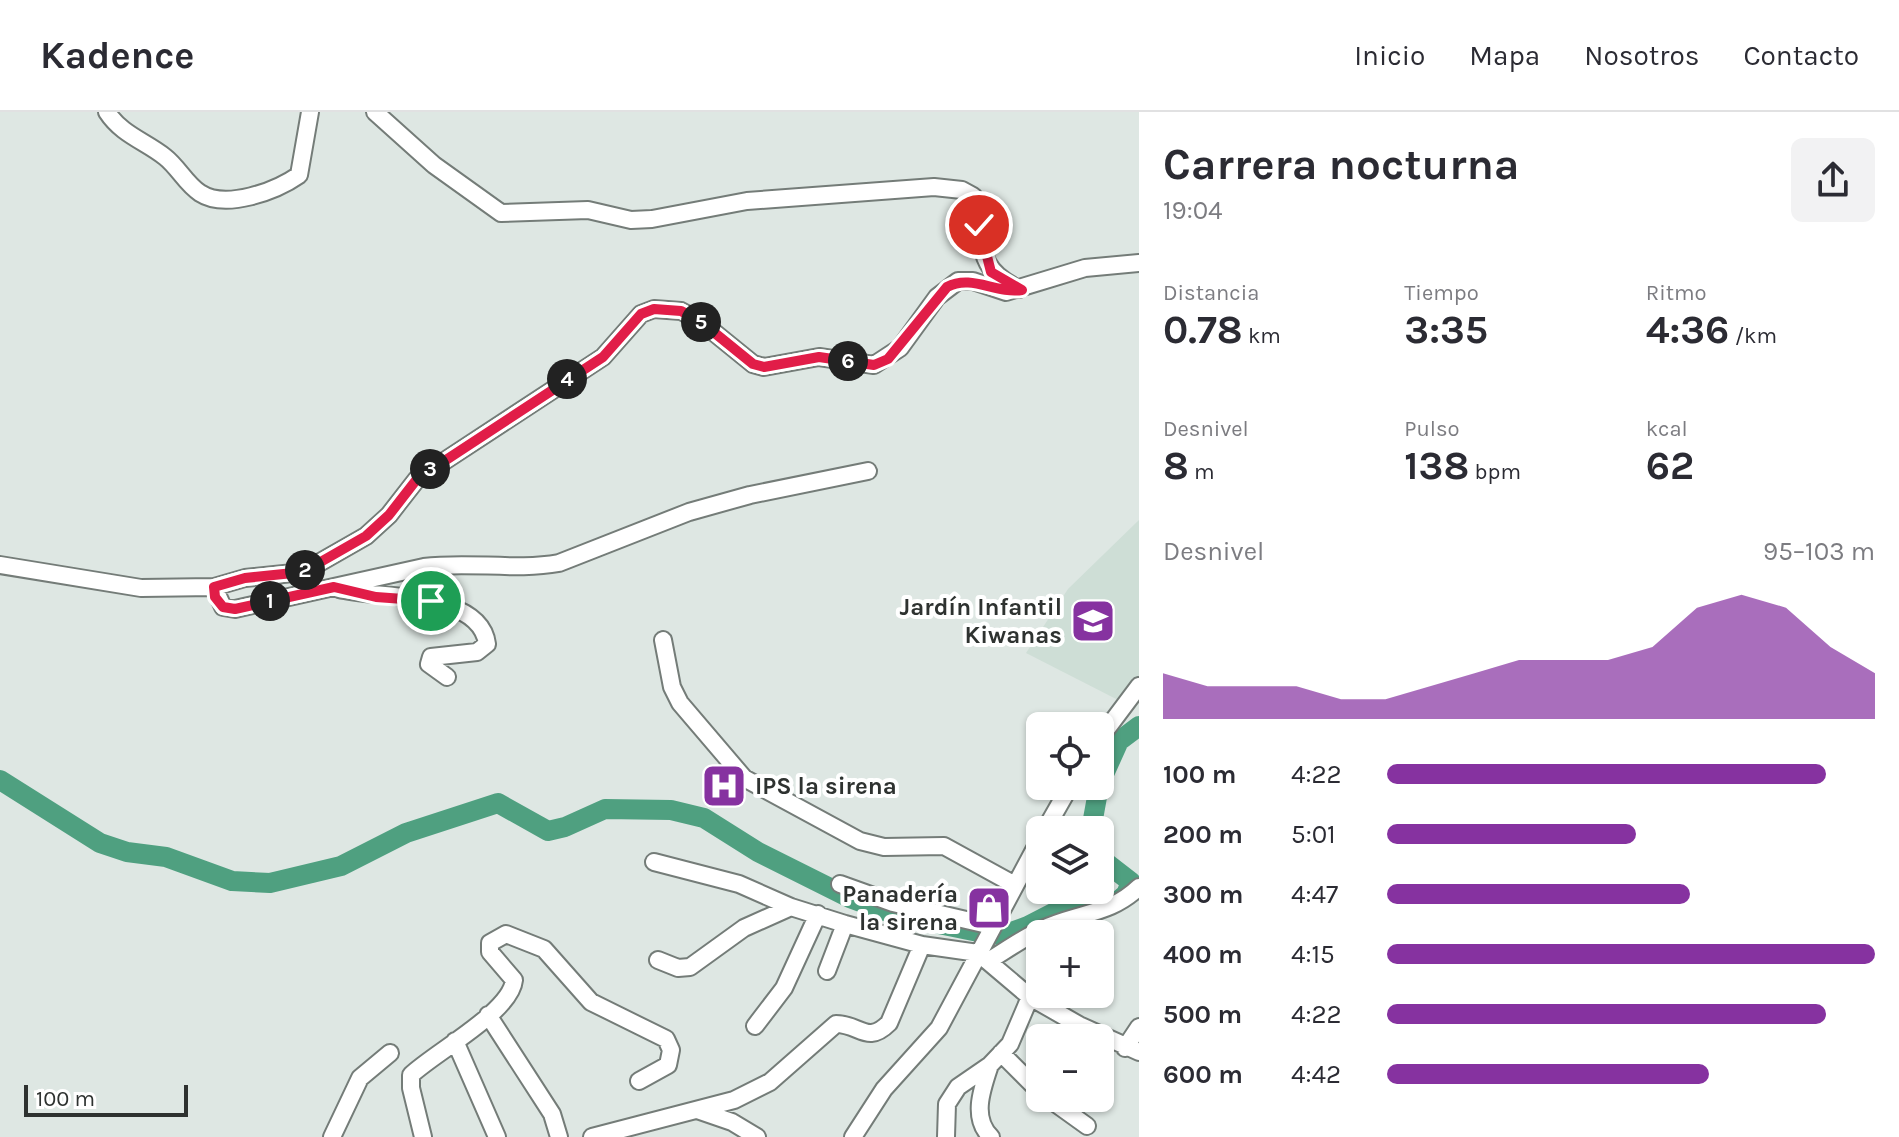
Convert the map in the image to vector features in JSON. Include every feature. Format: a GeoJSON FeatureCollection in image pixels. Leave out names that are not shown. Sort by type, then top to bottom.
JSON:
{"type":"FeatureCollection","features":[{"type":"Feature","properties":{"kind":"street"},"geometry":{"type":"LineString","coordinates":[[107,112],[129,136],[166,158],[197,191],[212,199],[229,199],[285,184],[299,175],[310,112]]}},
{"type":"Feature","properties":{"kind":"street"},"geometry":{"type":"LineString","coordinates":[[375,112],[434,165],[501,213],[588,210],[642,220],[747,201],[934,187],[962,190],[973,196],[984,256],[991,272],[1022,290]]}},
{"type":"Feature","properties":{"kind":"street"},"geometry":{"type":"LineString","coordinates":[[0,565],[141,588],[214,587],[245,578],[303,572],[366,536],[389,515],[417,479],[603,357],[641,314],[654,309],[681,311],[700,321],[753,364],[764,367],[819,357],[874,365],[900,348],[947,287],[958,281],[973,281],[1006,292],[1022,290],[1085,268],[1139,263]]}},
{"type":"Feature","properties":{"kind":"street"},"geometry":{"type":"LineString","coordinates":[[214,587],[215,597],[223,607],[235,609],[449,564],[539,566],[559,563],[689,512],[750,495],[868,471]]}},
{"type":"Feature","properties":{"kind":"street"},"geometry":{"type":"LineString","coordinates":[[334,587],[376,597],[446,603],[472,617],[481,628],[487,644],[477,652],[431,657],[429,664],[447,677]]}},
{"type":"Feature","properties":{"kind":"street"},"geometry":{"type":"LineString","coordinates":[[663,640],[672,687],[680,703],[744,778],[860,841],[884,847],[944,846],[1015,885]]}},
{"type":"Feature","properties":{"kind":"street"},"geometry":{"type":"LineString","coordinates":[[1114,719],[1139,686]]}},
{"type":"Feature","properties":{"kind":"street"},"geometry":{"type":"LineString","coordinates":[[654,862],[739,884],[791,907],[845,924],[922,945],[983,953],[1053,924],[1104,912],[1121,903],[1139,887]]}},
{"type":"Feature","properties":{"kind":"street"},"geometry":{"type":"LineString","coordinates":[[853,1137],[884,1089],[939,1028],[983,953],[994,924],[1026,865]]}},
{"type":"Feature","properties":{"kind":"street"},"geometry":{"type":"LineString","coordinates":[[840,884],[893,903],[994,924]]}},
{"type":"Feature","properties":{"kind":"street"},"geometry":{"type":"LineString","coordinates":[[658,960],[678,968],[690,967],[744,928],[791,907]]}},
{"type":"Feature","properties":{"kind":"street"},"geometry":{"type":"LineString","coordinates":[[755,1026],[784,988],[818,914]]}},
{"type":"Feature","properties":{"kind":"street"},"geometry":{"type":"LineString","coordinates":[[827,971],[845,924]]}},
{"type":"Feature","properties":{"kind":"street"},"geometry":{"type":"LineString","coordinates":[[423,1137],[411,1088],[411,1075],[488,1015],[513,989],[514,980],[490,952],[490,943],[506,934],[530,940],[544,949],[591,1002],[666,1039],[671,1050],[668,1065],[639,1081]]}},
{"type":"Feature","properties":{"kind":"street"},"geometry":{"type":"LineString","coordinates":[[592,1137],[734,1100],[770,1082],[836,1024],[869,1034],[880,1032],[889,1023],[922,945]]}},
{"type":"Feature","properties":{"kind":"street"},"geometry":{"type":"LineString","coordinates":[[983,953],[1026,993]]}},
{"type":"Feature","properties":{"kind":"street"},"geometry":{"type":"LineString","coordinates":[[946,1137],[947,1104],[958,1087],[996,1059],[1020,1028],[1026,1008]]}},
{"type":"Feature","properties":{"kind":"street"},"geometry":{"type":"LineString","coordinates":[[1051,1008],[1132,1050],[1139,1027]]}},
{"type":"Feature","properties":{"kind":"street"},"geometry":{"type":"LineString","coordinates":[[488,1015],[552,1114],[559,1137]]}},
{"type":"Feature","properties":{"kind":"street"},"geometry":{"type":"LineString","coordinates":[[455,1041],[497,1137]]}},
{"type":"Feature","properties":{"kind":"street"},"geometry":{"type":"LineString","coordinates":[[332,1137],[360,1078],[390,1053]]}},
{"type":"Feature","properties":{"kind":"street"},"geometry":{"type":"LineString","coordinates":[[996,1059],[1026,1082]]}},
{"type":"Feature","properties":{"kind":"street"},"geometry":{"type":"LineString","coordinates":[[991,1137],[983,1129],[979,1110],[996,1059]]}},
{"type":"Feature","properties":{"kind":"street"},"geometry":{"type":"LineString","coordinates":[[695,1111],[732,1122],[757,1137]]}},
{"type":"Feature","properties":{"kind":"street"},"geometry":{"type":"LineString","coordinates":[[1068,1112],[1087,1126]]}},
{"type":"Feature","properties":{"kind":"shaded area","name":"Jardín Infantil Kiwanas"},"geometry":{"type":"Polygon","coordinates":[[[1139,520],[1139,686],[1124,703],[1026,653],[1068,589],[1139,520]]]}},
{"type":"Feature","properties":{"kind":"waterway"},"geometry":{"type":"LineString","coordinates":[[1114,752],[1119,741],[1139,726]]}},
{"type":"Feature","properties":{"kind":"waterway"},"geometry":{"type":"LineString","coordinates":[[0,780],[100,843],[127,852],[166,857],[232,881],[270,883],[341,866],[406,833],[498,803],[548,831],[605,809],[671,810],[704,818],[758,852],[850,898],[899,916],[988,934],[1003,935],[1063,908],[1094,904]]}},
{"type":"Feature","properties":{"kind":"waterway"},"geometry":{"type":"LineString","coordinates":[[1094,816],[1096,800]]}},
{"type":"Feature","properties":{"kind":"waterway"},"geometry":{"type":"LineString","coordinates":[[1114,869],[1131,882],[1126,894],[1114,902]]}},
{"type":"Feature","properties":{"kind":"place","name":"Jardín Infantil Kiwanas"},"geometry":{"type":"Point","coordinates":[1093,621]}},
{"type":"Feature","properties":{"kind":"place","name":"IPS la sirena"},"geometry":{"type":"Point","coordinates":[724,786]}},
{"type":"Feature","properties":{"kind":"place","name":"Panadería la sirena"},"geometry":{"type":"Point","coordinates":[989,908]}},
{"type":"Feature","properties":{"kind":"route"},"geometry":{"type":"LineString","coordinates":[[431,601],[376,597],[334,587],[235,609],[223,607],[215,597],[214,587],[245,578],[303,572],[366,536],[389,515],[417,479],[603,357],[641,314],[654,309],[681,311],[700,321],[753,364],[764,367],[819,357],[874,365],[888,359],[900,348],[937,297],[958,281],[973,281],[1006,292],[1022,290],[991,272],[984,256],[979,225]]}}]}
